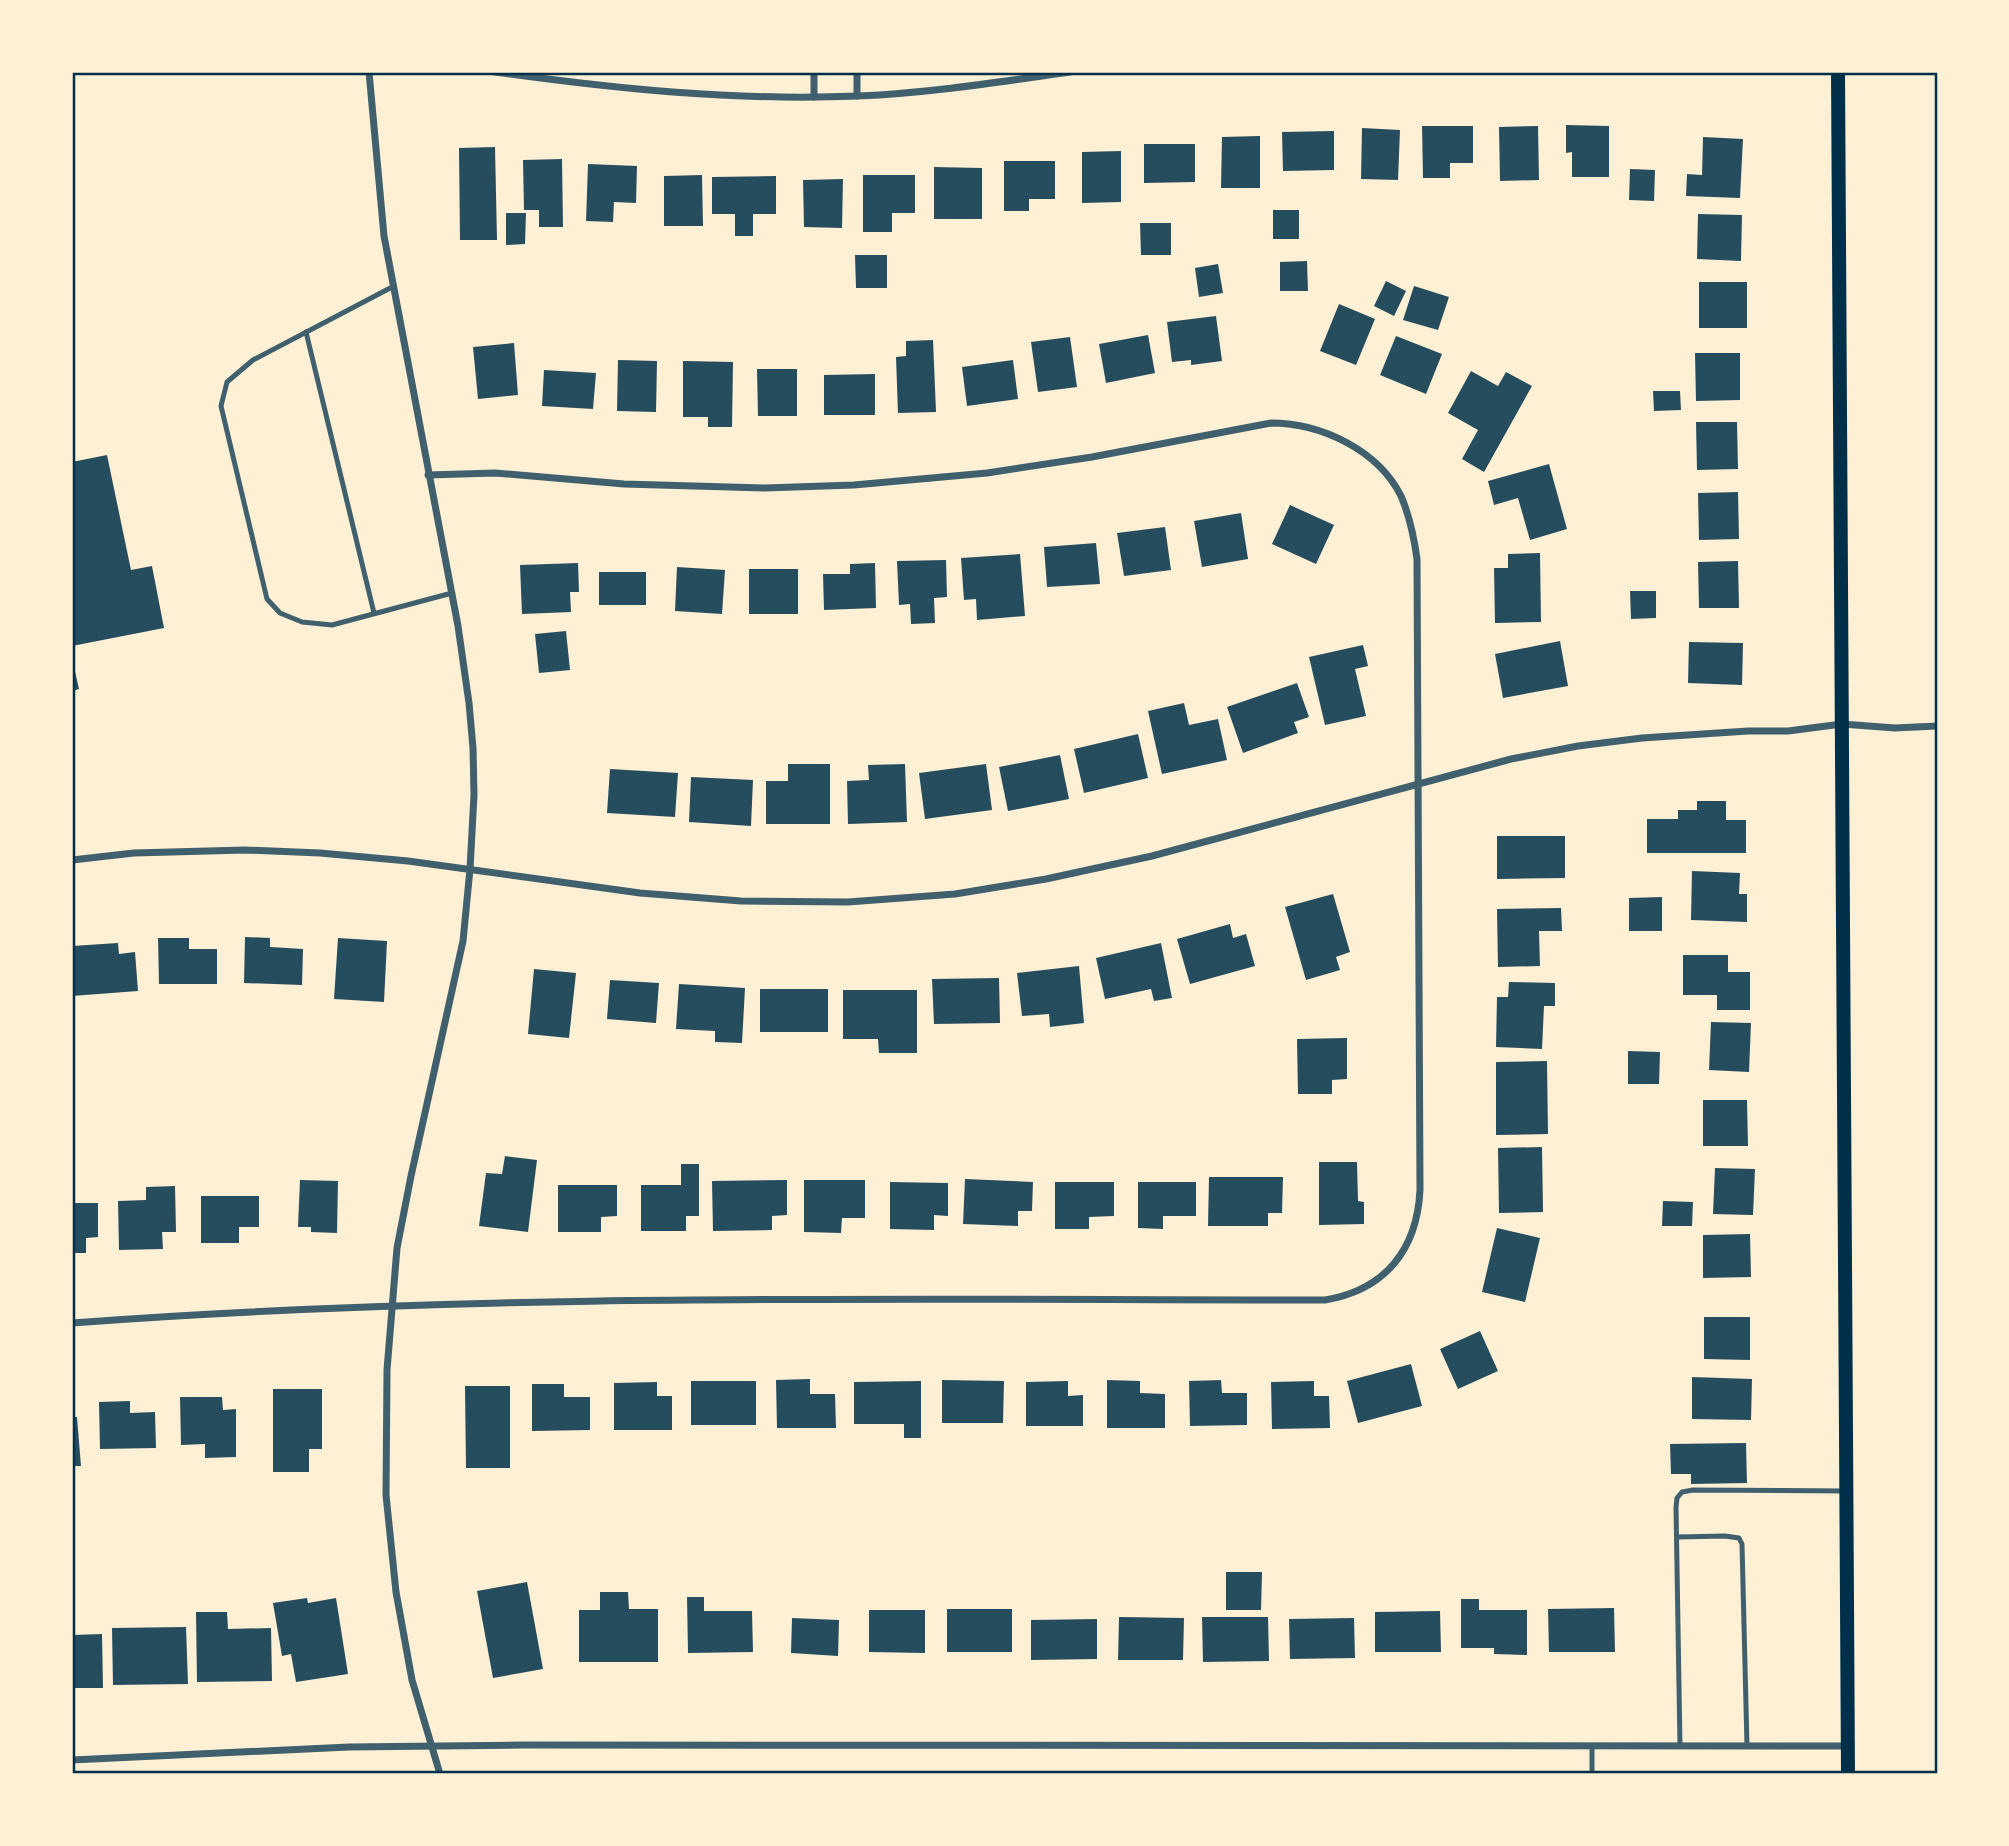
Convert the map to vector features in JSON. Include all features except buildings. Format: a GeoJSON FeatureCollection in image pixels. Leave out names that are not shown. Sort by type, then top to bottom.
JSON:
{"type":"FeatureCollection","features":[{"type":"Feature","properties":{"kind":"main road"},"geometry":{"type":"LineString","coordinates":[[1838,72],[1848,1774]]}},
{"type":"Feature","properties":{"kind":"street"},"geometry":{"type":"LineString","coordinates":[[369,72],[384,236],[452,593],[473,748],[474,795],[463,942],[397,1248],[387,1370],[388,1509],[398,1604],[412,1680],[440,1774]]}},
{"type":"Feature","properties":{"kind":"street"},"geometry":{"type":"LineString","coordinates":[[495,72],[679,94],[814,97],[962,88],[1070,72]]}},
{"type":"Feature","properties":{"kind":"street"},"geometry":{"type":"LineString","coordinates":[[814,72],[814,97]]}},
{"type":"Feature","properties":{"kind":"street"},"geometry":{"type":"LineString","coordinates":[[857,72],[857,96]]}},
{"type":"Feature","properties":{"kind":"street"},"geometry":{"type":"LineString","coordinates":[[72,1323],[452,1304],[801,1300],[1325,1300],[1356,1292],[1392,1268],[1412,1235],[1419,1210],[1417,559],[1413,529],[1400,495],[1381,467],[1339,439],[1311,427],[1272,423],[1092,457],[987,473],[854,485],[765,488],[624,484],[495,472],[428,475]]}},
{"type":"Feature","properties":{"kind":"street"},"geometry":{"type":"LineString","coordinates":[[72,860],[134,853],[245,850],[333,854],[408,861],[640,893],[741,901],[848,902],[955,894],[1046,879],[1152,856],[1511,758],[1578,747],[1642,738],[1787,731],[1842,724],[1895,728],[1937,726]]}},
{"type":"Feature","properties":{"kind":"street"},"geometry":{"type":"LineString","coordinates":[[72,1760],[349,1747],[432,1746],[1848,1746]]}},
{"type":"Feature","properties":{"kind":"lane"},"geometry":{"type":"LineString","coordinates":[[394,286],[253,360],[227,382],[221,406],[267,599],[280,612],[302,622],[332,625],[452,593]]}},
{"type":"Feature","properties":{"kind":"lane"},"geometry":{"type":"LineString","coordinates":[[306,332],[374,613]]}},
{"type":"Feature","properties":{"kind":"lane"},"geometry":{"type":"LineString","coordinates":[[1680,1746],[1677,1498],[1682,1492],[1846,1491]]}},
{"type":"Feature","properties":{"kind":"lane"},"geometry":{"type":"LineString","coordinates":[[1677,1537],[1725,1536],[1739,1538],[1742,1545],[1747,1746]]}},
{"type":"Feature","properties":{"kind":"lane"},"geometry":{"type":"LineString","coordinates":[[1592,1746],[1592,1774]]}}]}
